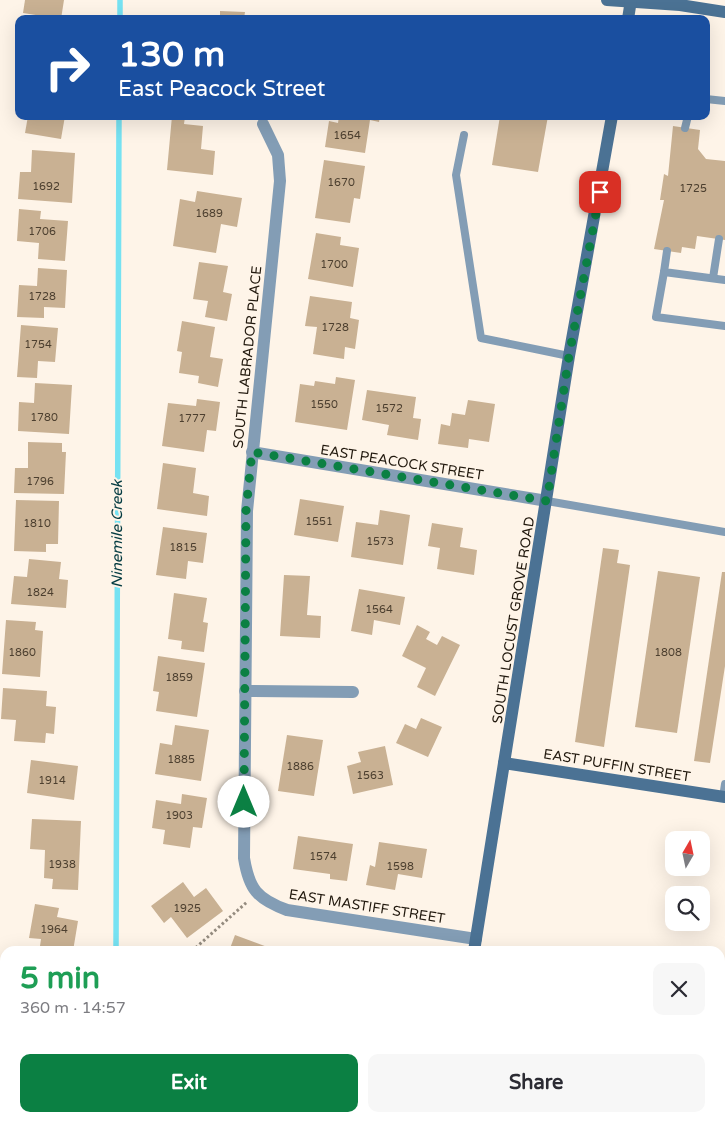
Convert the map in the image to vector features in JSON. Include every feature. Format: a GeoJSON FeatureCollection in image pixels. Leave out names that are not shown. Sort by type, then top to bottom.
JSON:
{"type":"FeatureCollection","features":[{"type":"Feature","properties":{"kind":"main road"},"geometry":{"type":"LineString","coordinates":[[607,0],[680,5],[725,12]]}},
{"type":"Feature","properties":{"kind":"main road"},"geometry":{"type":"LineString","coordinates":[[629,15],[631,1]]}},
{"type":"Feature","properties":{"kind":"main road","name":"SOUTH LOCUST GROVE ROAD"},"geometry":{"type":"LineString","coordinates":[[475,945],[569,356],[611,120]]}},
{"type":"Feature","properties":{"kind":"main road","name":"EAST PUFFIN STREET"},"geometry":{"type":"LineString","coordinates":[[504,763],[724,792]]}},
{"type":"Feature","properties":{"kind":"street","name":"SOUTH LABRADOR PLACE"},"geometry":{"type":"LineString","coordinates":[[257,894],[248,878],[244,858],[246,511],[280,180],[278,154],[262,124]]}},
{"type":"Feature","properties":{"kind":"street","name":"EAST PEACOCK STREET"},"geometry":{"type":"LineString","coordinates":[[252,452],[547,501]]}},
{"type":"Feature","properties":{"kind":"street"},"geometry":{"type":"LineString","coordinates":[[245,691],[353,692]]}},
{"type":"Feature","properties":{"kind":"street","name":"EAST MASTIFF STREET"},"geometry":{"type":"LineString","coordinates":[[257,894],[271,904],[287,910],[475,945]]}},
{"type":"Feature","properties":{"kind":"lane"},"geometry":{"type":"LineString","coordinates":[[710,99],[725,101]]}},
{"type":"Feature","properties":{"kind":"lane"},"geometry":{"type":"LineString","coordinates":[[685,128],[687,120]]}},
{"type":"Feature","properties":{"kind":"lane"},"geometry":{"type":"LineString","coordinates":[[464,136],[456,175],[481,338],[569,356]]}},
{"type":"Feature","properties":{"kind":"lane"},"geometry":{"type":"LineString","coordinates":[[712,278],[719,239]]}},
{"type":"Feature","properties":{"kind":"lane"},"geometry":{"type":"LineString","coordinates":[[667,251],[656,317],[725,326]]}},
{"type":"Feature","properties":{"kind":"lane"},"geometry":{"type":"LineString","coordinates":[[664,272],[725,280]]}},
{"type":"Feature","properties":{"kind":"lane"},"geometry":{"type":"LineString","coordinates":[[547,501],[725,532]]}},
{"type":"Feature","properties":{"kind":"path"},"geometry":{"type":"LineString","coordinates":[[198,946],[257,894]]}},
{"type":"Feature","properties":{"kind":"building"},"geometry":{"type":"Polygon","coordinates":[[[25,0],[64,0],[62,15],[23,13],[25,0]]]}},
{"type":"Feature","properties":{"kind":"building"},"geometry":{"type":"Polygon","coordinates":[[[220,11],[245,12],[245,15],[220,15],[220,11]]]}},
{"type":"Feature","properties":{"kind":"building"},"geometry":{"type":"Polygon","coordinates":[[[27,120],[64,120],[61,139],[25,133],[27,120]]]}},
{"type":"Feature","properties":{"kind":"building"},"geometry":{"type":"Polygon","coordinates":[[[172,120],[185,120],[184,124],[203,126],[201,149],[215,151],[213,175],[167,170],[172,120]]]}},
{"type":"Feature","properties":{"kind":"building"},"geometry":{"type":"Polygon","coordinates":[[[338,120],[370,120],[365,153],[325,147],[329,121],[338,123],[338,120]]]}},
{"type":"Feature","properties":{"kind":"building"},"geometry":{"type":"Polygon","coordinates":[[[499,120],[547,120],[538,172],[492,165],[499,120]]]}},
{"type":"Feature","properties":{"kind":"building"},"geometry":{"type":"Polygon","coordinates":[[[673,126],[700,130],[698,149],[706,159],[725,161],[725,240],[697,236],[695,249],[682,247],[681,253],[654,249],[664,200],[660,200],[664,174],[668,176],[673,126]]]}},
{"type":"Feature","properties":{"kind":"building"},"geometry":{"type":"Polygon","coordinates":[[[32,150],[75,153],[72,203],[18,199],[20,172],[31,172],[32,150]]]}},
{"type":"Feature","properties":{"kind":"building"},"geometry":{"type":"Polygon","coordinates":[[[324,160],[365,166],[360,199],[354,198],[350,223],[315,218],[324,160]]]}},
{"type":"Feature","properties":{"kind":"building"},"geometry":{"type":"Polygon","coordinates":[[[197,191],[242,198],[237,227],[221,224],[216,253],[173,246],[180,199],[195,202],[197,191]]]}},
{"type":"Feature","properties":{"kind":"building"},"geometry":{"type":"Polygon","coordinates":[[[19,209],[41,211],[40,219],[68,221],[65,261],[38,259],[39,243],[17,241],[19,209]]]}},
{"type":"Feature","properties":{"kind":"building"},"geometry":{"type":"Polygon","coordinates":[[[316,233],[341,237],[340,245],[359,248],[353,287],[308,279],[316,233]]]}},
{"type":"Feature","properties":{"kind":"building"},"geometry":{"type":"Polygon","coordinates":[[[199,262],[228,266],[223,292],[232,294],[227,321],[205,317],[208,301],[193,299],[199,262]]]}},
{"type":"Feature","properties":{"kind":"building"},"geometry":{"type":"Polygon","coordinates":[[[38,268],[67,270],[65,308],[44,307],[44,318],[17,317],[19,285],[37,286],[38,268]]]}},
{"type":"Feature","properties":{"kind":"building"},"geometry":{"type":"Polygon","coordinates":[[[310,296],[352,302],[350,318],[359,320],[355,349],[345,347],[344,359],[313,354],[317,327],[305,326],[310,296]]]}},
{"type":"Feature","properties":{"kind":"building"},"geometry":{"type":"Polygon","coordinates":[[[182,321],[215,327],[210,357],[223,359],[218,387],[198,383],[199,376],[179,373],[182,352],[177,351],[182,321]]]}},
{"type":"Feature","properties":{"kind":"building"},"geometry":{"type":"Polygon","coordinates":[[[21,325],[58,328],[55,362],[38,361],[37,378],[17,377],[21,325]]]}},
{"type":"Feature","properties":{"kind":"building"},"geometry":{"type":"Polygon","coordinates":[[[336,377],[355,380],[347,430],[295,422],[300,384],[314,386],[315,381],[335,384],[336,377]]]}},
{"type":"Feature","properties":{"kind":"building"},"geometry":{"type":"Polygon","coordinates":[[[35,383],[72,385],[69,434],[18,431],[19,402],[34,403],[35,383]]]}},
{"type":"Feature","properties":{"kind":"building"},"geometry":{"type":"Polygon","coordinates":[[[367,390],[416,397],[413,418],[421,419],[418,440],[387,435],[389,425],[362,420],[367,390]]]}},
{"type":"Feature","properties":{"kind":"building"},"geometry":{"type":"Polygon","coordinates":[[[197,399],[220,402],[216,431],[207,430],[204,452],[162,446],[168,403],[196,406],[197,399]]]}},
{"type":"Feature","properties":{"kind":"building"},"geometry":{"type":"Polygon","coordinates":[[[468,400],[495,404],[489,442],[469,439],[468,448],[438,444],[441,424],[450,426],[452,413],[465,415],[468,400]]]}},
{"type":"Feature","properties":{"kind":"building"},"geometry":{"type":"Polygon","coordinates":[[[28,442],[62,443],[62,452],[66,452],[64,494],[14,493],[15,468],[28,468],[28,442]]]}},
{"type":"Feature","properties":{"kind":"building"},"geometry":{"type":"Polygon","coordinates":[[[163,463],[196,468],[193,493],[209,496],[207,516],[157,509],[163,463]]]}},
{"type":"Feature","properties":{"kind":"building"},"geometry":{"type":"Polygon","coordinates":[[[300,499],[344,506],[338,542],[294,535],[300,499]]]}},
{"type":"Feature","properties":{"kind":"building"},"geometry":{"type":"Polygon","coordinates":[[[16,500],[59,501],[58,544],[46,544],[46,552],[14,551],[16,500]]]}},
{"type":"Feature","properties":{"kind":"building"},"geometry":{"type":"Polygon","coordinates":[[[380,510],[410,515],[403,565],[351,557],[356,522],[378,525],[380,510]]]}},
{"type":"Feature","properties":{"kind":"building"},"geometry":{"type":"Polygon","coordinates":[[[432,523],[463,528],[460,547],[477,550],[474,575],[437,569],[440,548],[428,546],[432,523]]]}},
{"type":"Feature","properties":{"kind":"building"},"geometry":{"type":"Polygon","coordinates":[[[163,527],[207,533],[203,563],[188,561],[186,579],[156,575],[163,527]]]}},
{"type":"Feature","properties":{"kind":"building"},"geometry":{"type":"Polygon","coordinates":[[[603,548],[619,550],[617,563],[630,565],[604,747],[575,742],[603,548]]]}},
{"type":"Feature","properties":{"kind":"building"},"geometry":{"type":"Polygon","coordinates":[[[29,559],[61,562],[59,579],[68,580],[66,608],[11,604],[14,576],[27,577],[29,559]]]}},
{"type":"Feature","properties":{"kind":"building"},"geometry":{"type":"Polygon","coordinates":[[[658,571],[700,577],[677,733],[635,727],[658,571]]]}},
{"type":"Feature","properties":{"kind":"building"},"geometry":{"type":"Polygon","coordinates":[[[722,572],[725,572],[725,666],[710,763],[694,761],[722,572]]]}},
{"type":"Feature","properties":{"kind":"building"},"geometry":{"type":"Polygon","coordinates":[[[284,575],[310,576],[307,615],[321,616],[320,638],[280,636],[284,575]]]}},
{"type":"Feature","properties":{"kind":"building"},"geometry":{"type":"Polygon","coordinates":[[[359,589],[405,597],[400,625],[374,620],[372,635],[351,631],[359,589]]]}},
{"type":"Feature","properties":{"kind":"building"},"geometry":{"type":"Polygon","coordinates":[[[174,593],[207,598],[203,622],[208,623],[204,652],[181,649],[182,641],[168,639],[174,593]]]}},
{"type":"Feature","properties":{"kind":"building"},"geometry":{"type":"Polygon","coordinates":[[[6,620],[36,622],[35,630],[43,631],[40,677],[2,674],[6,620]]]}},
{"type":"Feature","properties":{"kind":"building"},"geometry":{"type":"Polygon","coordinates":[[[417,625],[430,632],[426,639],[437,645],[442,636],[460,645],[435,696],[417,687],[426,668],[402,656],[417,625]]]}},
{"type":"Feature","properties":{"kind":"building"},"geometry":{"type":"Polygon","coordinates":[[[158,656],[205,663],[197,717],[156,711],[159,692],[153,691],[158,656]]]}},
{"type":"Feature","properties":{"kind":"building"},"geometry":{"type":"Polygon","coordinates":[[[3,688],[47,691],[46,706],[56,707],[54,734],[46,733],[45,743],[14,741],[16,720],[1,719],[3,688]]]}},
{"type":"Feature","properties":{"kind":"building"},"geometry":{"type":"Polygon","coordinates":[[[421,718],[442,727],[428,757],[396,743],[405,724],[416,729],[421,718]]]}},
{"type":"Feature","properties":{"kind":"building"},"geometry":{"type":"Polygon","coordinates":[[[175,725],[209,730],[201,781],[155,774],[160,743],[172,745],[175,725]]]}},
{"type":"Feature","properties":{"kind":"building"},"geometry":{"type":"Polygon","coordinates":[[[287,735],[323,740],[314,796],[278,791],[287,735]]]}},
{"type":"Feature","properties":{"kind":"building"},"geometry":{"type":"Polygon","coordinates":[[[385,746],[393,785],[353,794],[347,766],[361,762],[358,752],[385,746]]]}},
{"type":"Feature","properties":{"kind":"building"},"geometry":{"type":"Polygon","coordinates":[[[31,760],[78,766],[74,800],[27,793],[31,760]]]}},
{"type":"Feature","properties":{"kind":"building"},"geometry":{"type":"Polygon","coordinates":[[[182,794],[207,798],[202,828],[193,827],[190,848],[163,844],[165,830],[152,828],[156,800],[181,804],[182,794]]]}},
{"type":"Feature","properties":{"kind":"building"},"geometry":{"type":"Polygon","coordinates":[[[32,819],[81,821],[78,890],[52,889],[53,879],[44,878],[45,850],[30,849],[32,819]]]}},
{"type":"Feature","properties":{"kind":"building"},"geometry":{"type":"Polygon","coordinates":[[[298,836],[353,844],[347,881],[330,879],[330,874],[293,869],[298,836]]]}},
{"type":"Feature","properties":{"kind":"building"},"geometry":{"type":"Polygon","coordinates":[[[379,842],[427,849],[422,878],[398,874],[395,890],[366,885],[370,865],[375,867],[379,842]]]}},
{"type":"Feature","properties":{"kind":"building"},"geometry":{"type":"Polygon","coordinates":[[[183,882],[194,897],[206,888],[223,911],[187,938],[171,917],[164,923],[151,906],[183,882]]]}},
{"type":"Feature","properties":{"kind":"building"},"geometry":{"type":"Polygon","coordinates":[[[35,904],[59,908],[57,917],[78,921],[74,946],[40,946],[41,939],[29,938],[35,904]]]}},
{"type":"Feature","properties":{"kind":"building"},"geometry":{"type":"Polygon","coordinates":[[[235,935],[265,946],[231,946],[235,935]]]}},
{"type":"Feature","properties":{"kind":"waterway","name":"Ninemile Creek"},"geometry":{"type":"LineString","coordinates":[[120,0],[120,15]]}},
{"type":"Feature","properties":{"kind":"waterway","name":"Ninemile Creek"},"geometry":{"type":"LineString","coordinates":[[116,946],[119,120]]}},
{"type":"Feature","properties":{"kind":"route"},"geometry":{"type":"LineString","coordinates":[[244,802],[246,511],[252,452],[547,501],[569,356],[600,192]]}}]}
